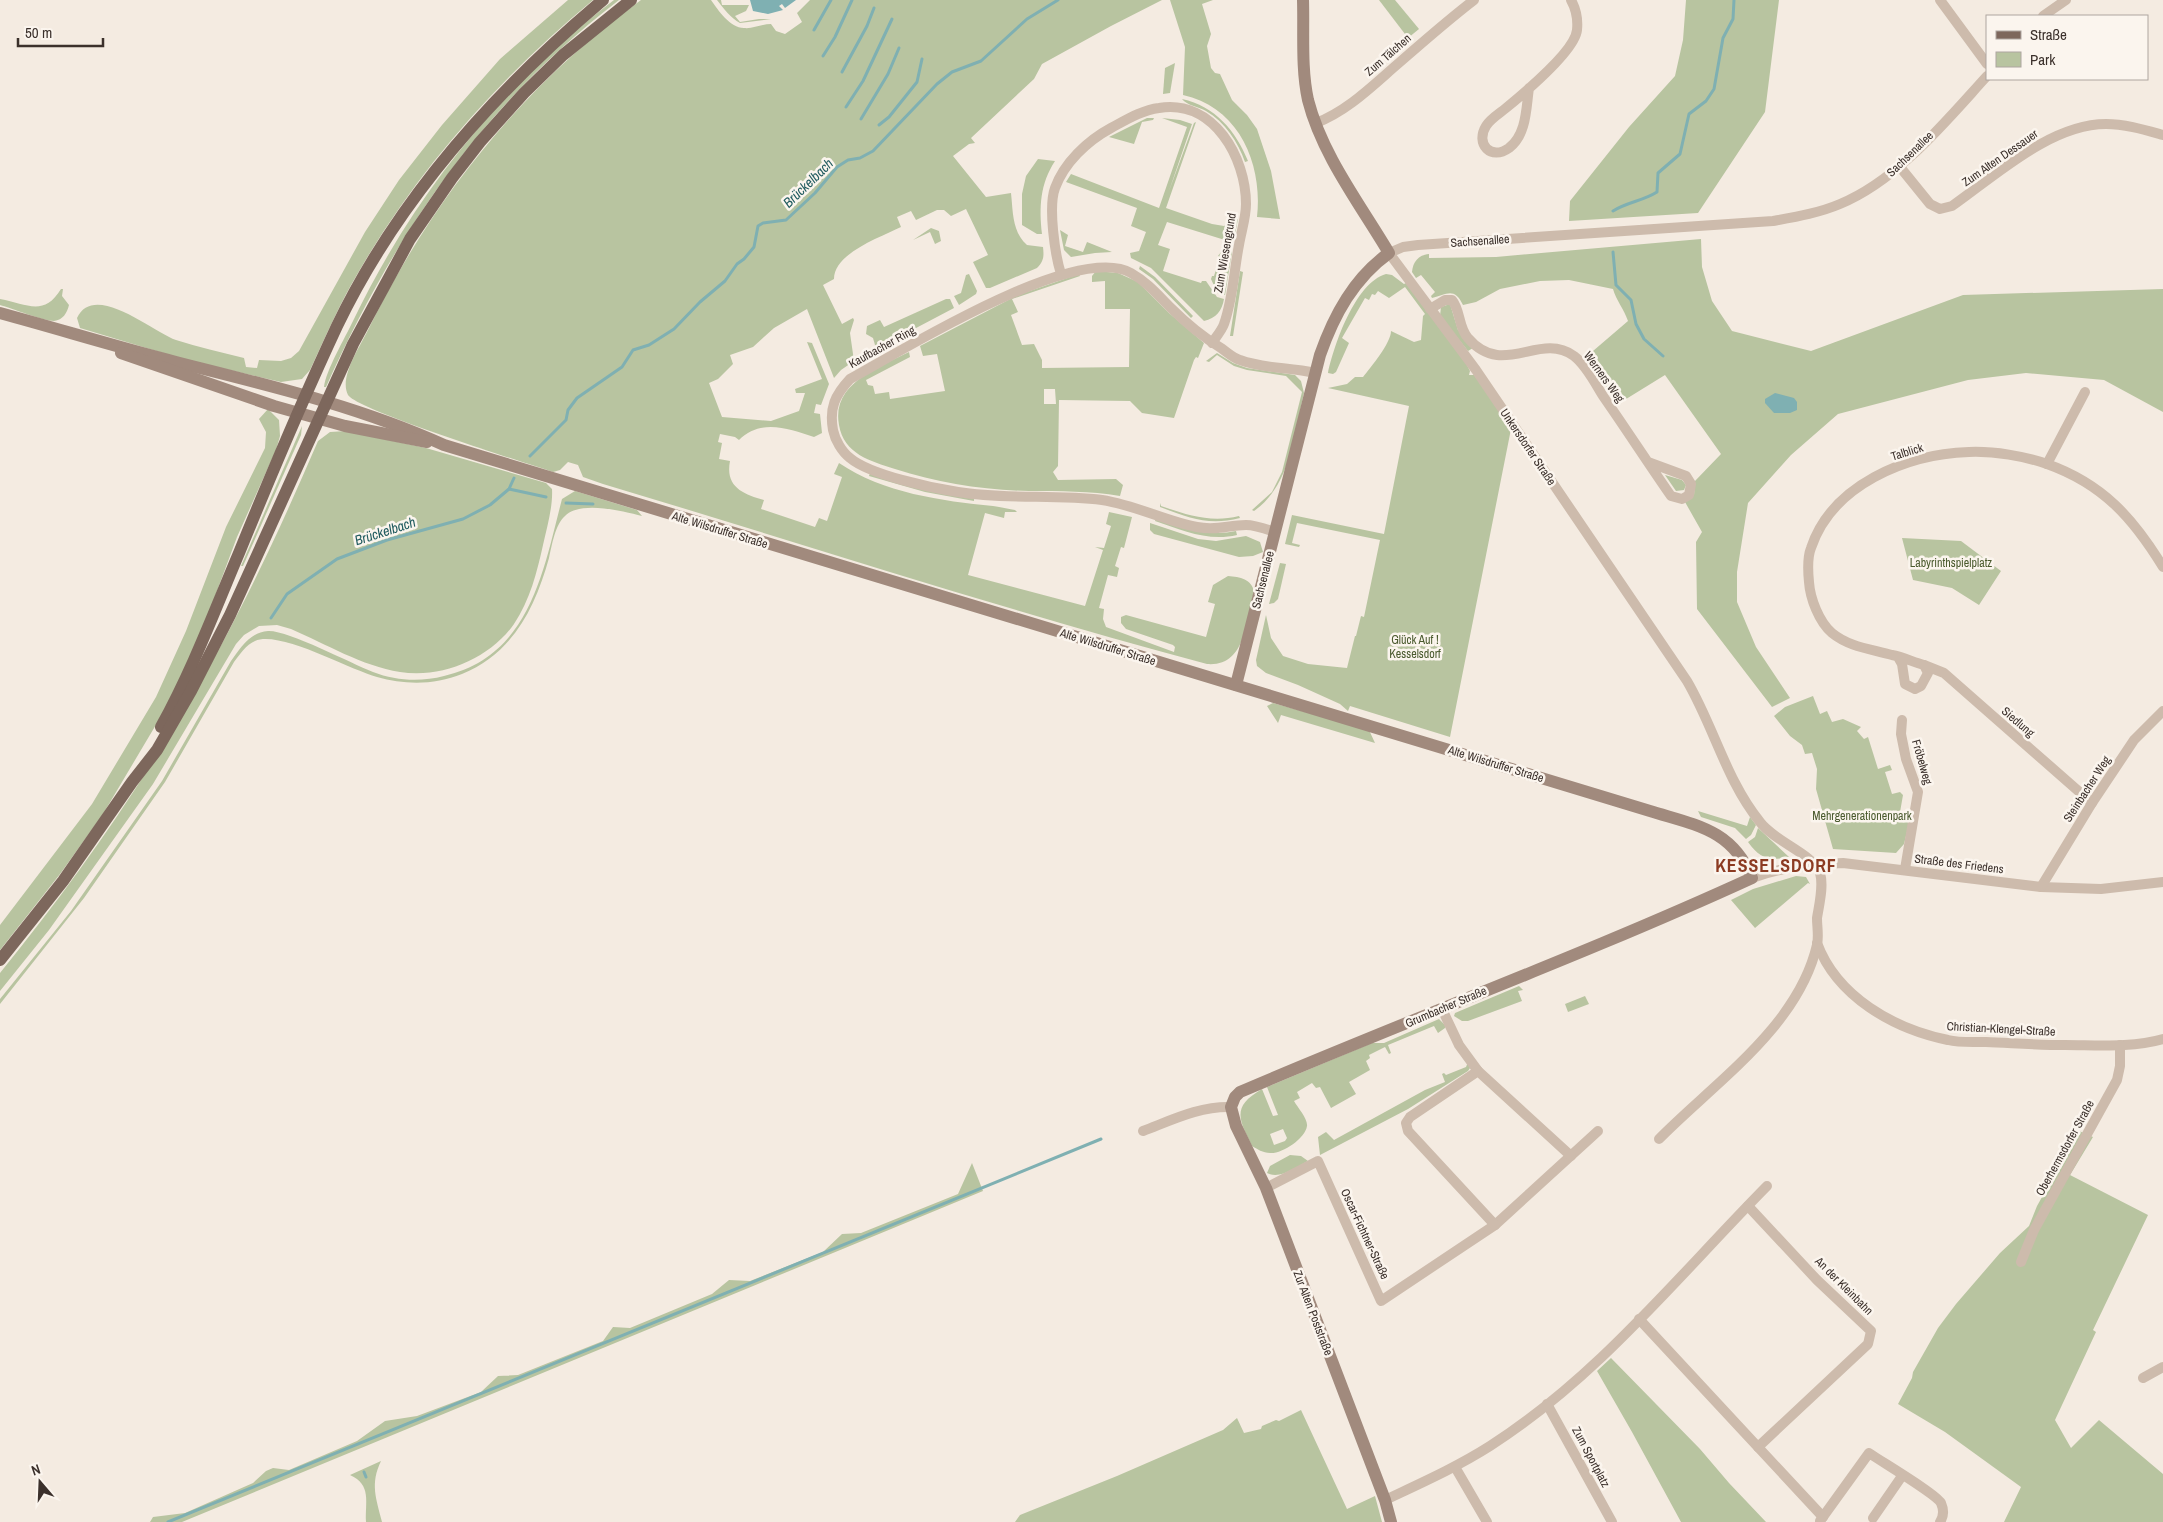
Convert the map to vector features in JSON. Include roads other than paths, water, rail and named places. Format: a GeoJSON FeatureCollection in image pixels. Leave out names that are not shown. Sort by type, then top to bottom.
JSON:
{"type":"FeatureCollection","features":[{"type":"Feature","properties":{"kind":"main road"},"geometry":{"type":"LineString","coordinates":[[132,782],[193,664],[306,395],[338,325],[369,268],[417,194],[448,153],[516,77],[560,36],[604,0]]}},
{"type":"Feature","properties":{"kind":"main road"},"geometry":{"type":"LineString","coordinates":[[0,960],[63,882],[132,782],[157,750],[211,653],[353,344],[410,240],[452,178],[480,142],[524,94],[563,55],[631,0]]}},
{"type":"Feature","properties":{"kind":"street","name":"Unkersdorfer Straße"},"geometry":{"type":"LineString","coordinates":[[1304,0],[1304,74],[1308,100],[1330,153],[1389,252],[1476,370],[1687,681],[1700,702],[1720,755],[1738,789],[1760,823],[1776,838],[1805,855],[1815,864]]}},
{"type":"Feature","properties":{"kind":"street","name":"Zum Tälchen"},"geometry":{"type":"LineString","coordinates":[[1316,123],[1335,116],[1354,102],[1444,23],[1474,0]]}},
{"type":"Feature","properties":{"kind":"street"},"geometry":{"type":"LineString","coordinates":[[1529,88],[1523,130],[1515,143],[1507,150],[1499,153],[1492,152],[1485,147],[1482,138],[1486,125],[1529,88],[1565,52],[1577,31],[1576,8],[1571,0]]}},
{"type":"Feature","properties":{"kind":"street"},"geometry":{"type":"LineString","coordinates":[[1940,0],[1986,63]]}},
{"type":"Feature","properties":{"kind":"street"},"geometry":{"type":"LineString","coordinates":[[2044,15],[2066,0]]}},
{"type":"Feature","properties":{"kind":"street","name":"Sachsenallee"},"geometry":{"type":"LineString","coordinates":[[1236,685],[1315,373],[1330,328],[1340,309],[1349,294],[1374,264],[1389,252],[1403,247],[1418,245],[1773,221],[1838,205],[1875,186],[1900,168],[1986,77]]}},
{"type":"Feature","properties":{"kind":"street","name":"Zum Wiesengrund"},"geometry":{"type":"LineString","coordinates":[[1061,274],[1058,264],[1053,206],[1054,190],[1062,173],[1081,150],[1097,136],[1132,116],[1159,108],[1175,107],[1191,111],[1204,117],[1228,141],[1238,160],[1244,182],[1246,206],[1224,324],[1212,343]]}},
{"type":"Feature","properties":{"kind":"street","name":"Zum Alten Dessauer"},"geometry":{"type":"LineString","coordinates":[[1900,168],[1930,204],[1940,209],[1952,206],[2034,148],[2063,132],[2085,126],[2106,124],[2163,135]]}},
{"type":"Feature","properties":{"kind":"street","name":"Kaufbacher Ring"},"geometry":{"type":"LineString","coordinates":[[1275,532],[1247,525],[1212,530],[1127,505],[1102,500],[959,492],[896,478],[861,466],[840,447],[834,435],[831,419],[833,401],[839,390],[850,379],[1008,295],[1061,274],[1086,269],[1112,267],[1129,272],[1147,283],[1191,327],[1238,360],[1261,366],[1315,373]]}},
{"type":"Feature","properties":{"kind":"street","name":"Werners Weg"},"geometry":{"type":"LineString","coordinates":[[1430,309],[1445,300],[1452,300],[1456,307],[1459,322],[1467,338],[1474,345],[1492,354],[1511,356],[1549,348],[1558,349],[1574,356],[1648,462]]}},
{"type":"Feature","properties":{"kind":"street"},"geometry":{"type":"LineString","coordinates":[[0,313],[93,341]]}},
{"type":"Feature","properties":{"kind":"street","name":"Alte Wilsdruffer Straße"},"geometry":{"type":"LineString","coordinates":[[93,341],[328,401],[413,431],[444,445]]}},
{"type":"Feature","properties":{"kind":"street","name":"Alte Wilsdruffer Straße"},"geometry":{"type":"LineString","coordinates":[[93,341],[135,360],[299,413],[345,426],[444,445],[1712,831],[1726,840],[1736,850],[1752,878]]}},
{"type":"Feature","properties":{"kind":"street"},"geometry":{"type":"LineString","coordinates":[[2047,464],[2085,392]]}},
{"type":"Feature","properties":{"kind":"street","name":"Talblick"},"geometry":{"type":"LineString","coordinates":[[1924,666],[1842,640],[1830,632],[1818,612],[1810,593],[1810,550],[1822,523],[1849,493],[1882,474],[1915,461],[1968,452],[2007,455],[2047,464],[2081,480],[2111,499],[2150,546],[2163,567]]}},
{"type":"Feature","properties":{"kind":"street"},"geometry":{"type":"LineString","coordinates":[[1898,657],[1902,664],[1903,681],[1909,688],[1915,689],[1921,686],[1928,673],[1924,666]]}},
{"type":"Feature","properties":{"kind":"street","name":"Siedlung"},"geometry":{"type":"LineString","coordinates":[[1924,666],[1944,673],[2092,803]]}},
{"type":"Feature","properties":{"kind":"street","name":"Steinbacher Weg"},"geometry":{"type":"LineString","coordinates":[[2041,887],[2092,803],[2134,740],[2163,711]]}},
{"type":"Feature","properties":{"kind":"street","name":"Fröbelweg"},"geometry":{"type":"LineString","coordinates":[[1902,720],[1901,734],[1906,759],[1918,792],[1904,869]]}},
{"type":"Feature","properties":{"kind":"street","name":"Straße des Friedens"},"geometry":{"type":"LineString","coordinates":[[1752,878],[1770,872],[1815,864],[1843,863],[2041,887],[2101,889],[2163,882]]}},
{"type":"Feature","properties":{"kind":"street","name":"Christian-Klengel-Straße"},"geometry":{"type":"LineString","coordinates":[[1659,1139],[1755,1048],[1789,1008],[1809,969],[1818,942],[1820,874],[1815,864]]}},
{"type":"Feature","properties":{"kind":"street","name":"Grumbacher Straße"},"geometry":{"type":"LineString","coordinates":[[1231,1107],[1234,1097],[1240,1092],[1752,878]]}},
{"type":"Feature","properties":{"kind":"street","name":"Christian-Klengel-Straße"},"geometry":{"type":"LineString","coordinates":[[1818,942],[1823,957],[1832,972],[1849,992],[1874,1012],[1926,1035],[1950,1041],[2120,1045],[2163,1039]]}},
{"type":"Feature","properties":{"kind":"street"},"geometry":{"type":"LineString","coordinates":[[1442,1009],[1459,1046],[1478,1070],[1571,1156]]}},
{"type":"Feature","properties":{"kind":"street","name":"Oberhermsdorfer Straße"},"geometry":{"type":"LineString","coordinates":[[2021,1262],[2034,1230],[2117,1080],[2120,1066],[2120,1045]]}},
{"type":"Feature","properties":{"kind":"street"},"geometry":{"type":"LineString","coordinates":[[1478,1070],[1410,1117],[1406,1123],[1408,1131],[1413,1137],[1495,1225]]}},
{"type":"Feature","properties":{"kind":"street"},"geometry":{"type":"LineString","coordinates":[[1143,1131],[1199,1109],[1214,1106],[1231,1107]]}},
{"type":"Feature","properties":{"kind":"street","name":"Zur Alten Poststraße"},"geometry":{"type":"LineString","coordinates":[[1231,1107],[1236,1126],[1266,1188],[1392,1522]]}},
{"type":"Feature","properties":{"kind":"street","name":"Oscar-Fichtner-Straße"},"geometry":{"type":"LineString","coordinates":[[1266,1188],[1318,1161],[1382,1301],[1495,1225],[1598,1131]]}},
{"type":"Feature","properties":{"kind":"street"},"geometry":{"type":"LineString","coordinates":[[1385,1500],[1454,1467],[1502,1438],[1547,1404],[1603,1357],[1767,1186]]}},
{"type":"Feature","properties":{"kind":"street","name":"An der Kleinbahn"},"geometry":{"type":"LineString","coordinates":[[1748,1206],[1818,1280],[1871,1331],[1868,1344],[1758,1448]]}},
{"type":"Feature","properties":{"kind":"street"},"geometry":{"type":"LineString","coordinates":[[1639,1320],[1758,1448],[1821,1520],[1870,1453],[1936,1497],[1940,1503],[1943,1518],[1940,1522]]}},
{"type":"Feature","properties":{"kind":"street"},"geometry":{"type":"LineString","coordinates":[[2143,1378],[2163,1367]]}},
{"type":"Feature","properties":{"kind":"street","name":"Zum Sportplatz"},"geometry":{"type":"LineString","coordinates":[[1547,1404],[1612,1522]]}},
{"type":"Feature","properties":{"kind":"street"},"geometry":{"type":"LineString","coordinates":[[1454,1467],[1487,1522]]}},
{"type":"Feature","properties":{"kind":"street"},"geometry":{"type":"LineString","coordinates":[[1873,1518],[1902,1476]]}},
{"type":"Feature","properties":{"kind":"water"},"geometry":{"type":"Polygon","coordinates":[[[750,0],[796,0],[785,8],[782,4],[779,6],[783,10],[768,14],[753,11],[750,0]]]}},
{"type":"Feature","properties":{"kind":"water"},"geometry":{"type":"Polygon","coordinates":[[[1775,393],[1794,398],[1797,402],[1797,410],[1790,413],[1774,413],[1765,403],[1765,399],[1775,393]]]}},
{"type":"Feature","properties":{"kind":"waterway"},"geometry":{"type":"LineString","coordinates":[[814,30],[831,0]]}},
{"type":"Feature","properties":{"kind":"waterway"},"geometry":{"type":"LineString","coordinates":[[823,56],[835,37],[852,0]]}},
{"type":"Feature","properties":{"kind":"waterway","name":"Brückelbach"},"geometry":{"type":"LineString","coordinates":[[530,456],[566,420],[568,410],[577,398],[622,367],[633,350],[649,345],[674,329],[700,302],[725,281],[737,264],[754,247],[758,226],[763,223],[786,220],[815,193],[837,167],[848,160],[860,158],[873,151],[937,84],[952,72],[981,61],[1027,19],[1058,0]]}},
{"type":"Feature","properties":{"kind":"waterway"},"geometry":{"type":"LineString","coordinates":[[1613,211],[1657,192],[1658,173],[1680,154],[1689,114],[1706,101],[1714,89],[1723,38],[1733,19],[1734,0]]}},
{"type":"Feature","properties":{"kind":"waterway"},"geometry":{"type":"LineString","coordinates":[[842,72],[867,26],[874,8]]}},
{"type":"Feature","properties":{"kind":"waterway"},"geometry":{"type":"LineString","coordinates":[[846,107],[863,81],[892,19]]}},
{"type":"Feature","properties":{"kind":"waterway"},"geometry":{"type":"LineString","coordinates":[[861,119],[888,74],[899,48]]}},
{"type":"Feature","properties":{"kind":"waterway"},"geometry":{"type":"LineString","coordinates":[[879,125],[889,117],[917,82],[922,59]]}},
{"type":"Feature","properties":{"kind":"waterway"},"geometry":{"type":"LineString","coordinates":[[1613,252],[1616,285],[1631,300],[1636,324],[1644,339],[1663,356]]}},
{"type":"Feature","properties":{"kind":"waterway","name":"Brückelbach"},"geometry":{"type":"LineString","coordinates":[[271,618],[287,594],[337,559],[387,540],[463,519],[490,505],[509,489],[514,478]]}},
{"type":"Feature","properties":{"kind":"waterway"},"geometry":{"type":"LineString","coordinates":[[509,489],[546,497]]}},
{"type":"Feature","properties":{"kind":"waterway"},"geometry":{"type":"LineString","coordinates":[[566,503],[593,504]]}},
{"type":"Feature","properties":{"kind":"waterway"},"geometry":{"type":"LineString","coordinates":[[168,1522],[1101,1139]]}},
{"type":"Feature","properties":{"kind":"waterway"},"geometry":{"type":"LineString","coordinates":[[364,1472],[366,1477]]}},
{"type":"Feature","properties":{"kind":"district","name":"KESSELSDORF"},"geometry":{"type":"Point","coordinates":[1776,866]}},
{"type":"Feature","properties":{"kind":"park label","name":"Labyrinthspielplatz"},"geometry":{"type":"Point","coordinates":[1951,563]}},
{"type":"Feature","properties":{"kind":"park label","name":"Glück Auf ! Kesselsdorf"},"geometry":{"type":"Point","coordinates":[1415,647]}},
{"type":"Feature","properties":{"kind":"park label","name":"Mehrgenerationenpark"},"geometry":{"type":"Point","coordinates":[1862,816]}}]}
